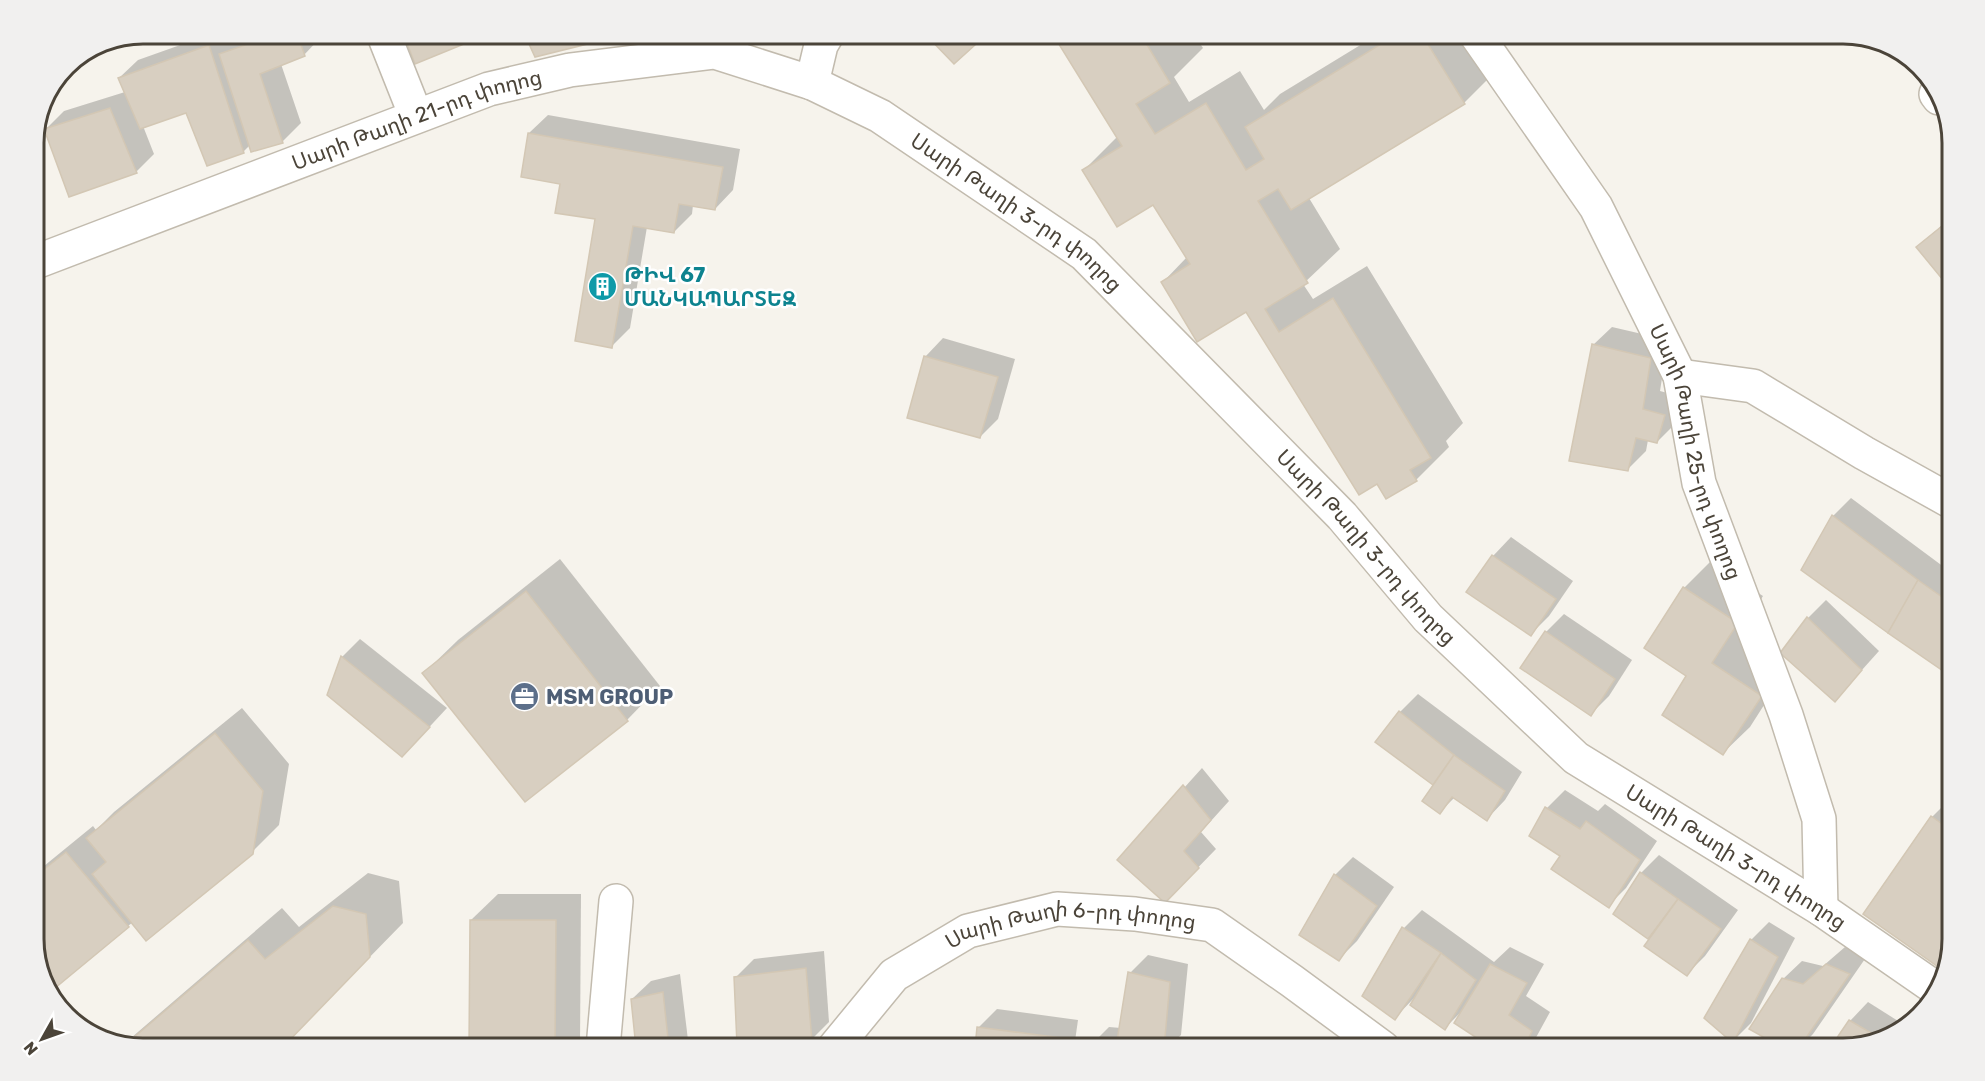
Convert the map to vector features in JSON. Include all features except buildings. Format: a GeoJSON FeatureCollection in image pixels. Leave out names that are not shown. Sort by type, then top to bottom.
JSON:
{"type":"FeatureCollection","features":[{"type":"Feature","properties":{"kind":"street"},"geometry":{"type":"LineString","coordinates":[[387,44],[416,116]]}},
{"type":"Feature","properties":{"kind":"street"},"geometry":{"type":"LineString","coordinates":[[812,83],[822,44]]}},
{"type":"Feature","properties":{"kind":"street","name":"Սարի Թաղի 25-րդ փողոց"},"geometry":{"type":"LineString","coordinates":[[1483,44],[1596,207],[1680,376],[1699,483],[1786,715],[1819,819],[1821,909]]}},
{"type":"Feature","properties":{"kind":"street","name":"Սարի Թաղի 21-րդ փողոց"},"geometry":{"type":"LineString","coordinates":[[44,258],[489,89],[570,70],[715,52],[812,83]]}},
{"type":"Feature","properties":{"kind":"street","name":"Սարի Թաղի 3-րդ փողոց"},"geometry":{"type":"LineString","coordinates":[[812,83],[880,116],[1084,254],[1342,516],[1428,618],[1576,758],[1821,909],[1930,984]]}},
{"type":"Feature","properties":{"kind":"street"},"geometry":{"type":"LineString","coordinates":[[1680,376],[1753,386],[1864,453],[1941,496]]}},
{"type":"Feature","properties":{"kind":"street"},"geometry":{"type":"LineString","coordinates":[[604,1038],[616,901]]}},
{"type":"Feature","properties":{"kind":"street","name":"Սարի Թաղի 6-րդ փողոց"},"geometry":{"type":"LineString","coordinates":[[842,1038],[894,975],[968,931],[1057,909],[1135,914],[1212,925],[1369,1038]]}},
{"type":"Feature","properties":{"kind":"place","name":"ԹԻՎ 67 ՄԱՆԿԱՊԱՐՏԵԶ"},"geometry":{"type":"Point","coordinates":[603,287]}},
{"type":"Feature","properties":{"kind":"place","name":"MSM GROUP"},"geometry":{"type":"Point","coordinates":[525,697]}}]}
